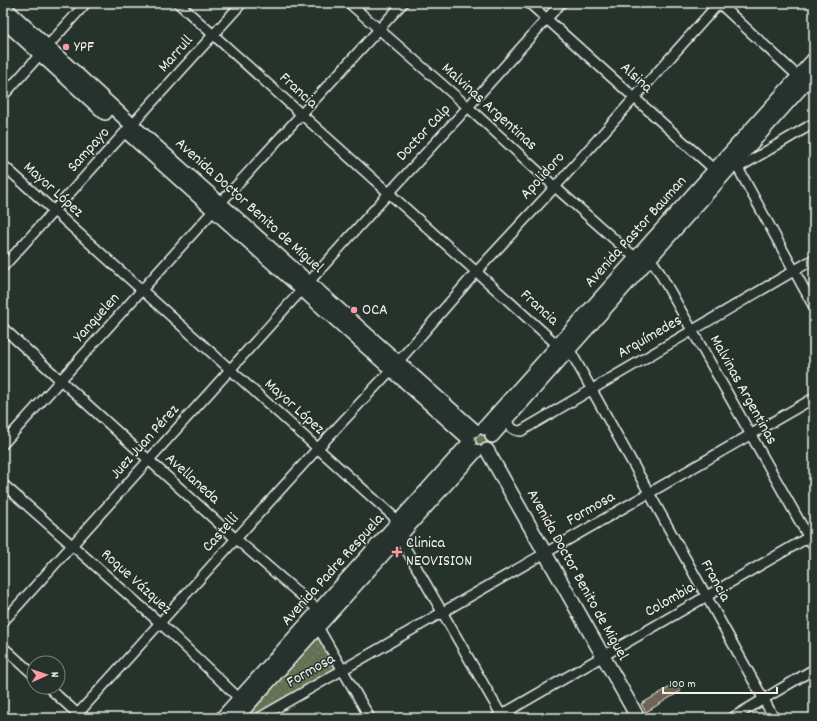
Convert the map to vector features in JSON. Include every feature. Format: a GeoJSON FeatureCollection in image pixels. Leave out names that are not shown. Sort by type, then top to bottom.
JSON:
{"type":"FeatureCollection","features":[{"type":"Feature","properties":{"kind":"main road","name":"Avenida Doctor Benito de Miguel"},"geometry":{"type":"LineString","coordinates":[[3,6],[44,50],[129,128],[394,366],[478,439],[545,553],[638,718]]}},
{"type":"Feature","properties":{"kind":"main road","name":"Avenida Doctor Benito de Miguel"},"geometry":{"type":"LineString","coordinates":[[3,20],[44,50]]}},
{"type":"Feature","properties":{"kind":"main road","name":"Avenida Pastor Bauman"},"geometry":{"type":"LineString","coordinates":[[478,439],[719,174],[733,163],[812,68]]}},
{"type":"Feature","properties":{"kind":"main road","name":"Avenida Pastor Bauman"},"geometry":{"type":"LineString","coordinates":[[478,439],[508,417],[563,347]]}},
{"type":"Feature","properties":{"kind":"main road","name":"Avenida Padre Respuela"},"geometry":{"type":"LineString","coordinates":[[319,619],[397,523],[478,439]]}},
{"type":"Feature","properties":{"kind":"main road","name":"Avenida Padre Respuela"},"geometry":{"type":"LineString","coordinates":[[232,716],[319,619],[399,537],[478,439]]}},
{"type":"Feature","properties":{"kind":"street"},"geometry":{"type":"LineString","coordinates":[[3,96],[86,3]]}},
{"type":"Feature","properties":{"kind":"street","name":"Francia"},"geometry":{"type":"LineString","coordinates":[[178,3],[553,341],[572,354],[774,718]]}},
{"type":"Feature","properties":{"kind":"street","name":"Marrull"},"geometry":{"type":"LineString","coordinates":[[129,128],[242,3]]}},
{"type":"Feature","properties":{"kind":"street","name":"Malvinas Argentinas"},"geometry":{"type":"LineString","coordinates":[[349,3],[468,107],[555,186],[657,268],[751,434],[811,536],[814,547]]}},
{"type":"Feature","properties":{"kind":"street","name":"Yanquelen"},"geometry":{"type":"LineString","coordinates":[[3,444],[403,3]]}},
{"type":"Feature","properties":{"kind":"street","name":"Alsina"},"geometry":{"type":"LineString","coordinates":[[529,3],[719,174]]}},
{"type":"Feature","properties":{"kind":"street","name":"Doctor Calp"},"geometry":{"type":"LineString","coordinates":[[306,286],[560,3]]}},
{"type":"Feature","properties":{"kind":"street"},"geometry":{"type":"LineString","coordinates":[[719,3],[802,80]]}},
{"type":"Feature","properties":{"kind":"street","name":"Apolidoro"},"geometry":{"type":"LineString","coordinates":[[394,366],[477,271],[719,3]]}},
{"type":"Feature","properties":{"kind":"street"},"geometry":{"type":"LineString","coordinates":[[814,123],[733,163],[814,307]]}},
{"type":"Feature","properties":{"kind":"street","name":"Sampayo"},"geometry":{"type":"LineString","coordinates":[[3,268],[129,128]]}},
{"type":"Feature","properties":{"kind":"street","name":"Mayor López"},"geometry":{"type":"LineString","coordinates":[[3,165],[394,517],[397,523]]}},
{"type":"Feature","properties":{"kind":"street","name":"Arquímedes"},"geometry":{"type":"LineString","coordinates":[[508,417],[509,425],[512,429],[520,431],[814,259]]}},
{"type":"Feature","properties":{"kind":"street","name":"Juez Juan Pérez"},"geometry":{"type":"LineString","coordinates":[[3,622],[306,286]]}},
{"type":"Feature","properties":{"kind":"street","name":"Avellaneda"},"geometry":{"type":"LineString","coordinates":[[3,328],[236,539],[319,619],[343,670],[370,718]]}},
{"type":"Feature","properties":{"kind":"street","name":"Castelli"},"geometry":{"type":"LineString","coordinates":[[78,717],[160,623],[394,366]]}},
{"type":"Feature","properties":{"kind":"street","name":"Formosa"},"geometry":{"type":"LineString","coordinates":[[259,718],[814,398]]}},
{"type":"Feature","properties":{"kind":"street","name":"Roque Vázquez"},"geometry":{"type":"LineString","coordinates":[[3,484],[160,623],[243,702]]}},
{"type":"Feature","properties":{"kind":"street"},"geometry":{"type":"LineString","coordinates":[[397,523],[399,537],[443,612],[500,717]]}},
{"type":"Feature","properties":{"kind":"street","name":"Colombia"},"geometry":{"type":"LineString","coordinates":[[500,717],[811,536]]}},
{"type":"Feature","properties":{"kind":"street"},"geometry":{"type":"LineString","coordinates":[[3,647],[26,668]]}},
{"type":"Feature","properties":{"kind":"street"},"geometry":{"type":"LineString","coordinates":[[732,718],[814,669]]}},
{"type":"Feature","properties":{"kind":"street"},"geometry":{"type":"LineString","coordinates":[[56,695],[78,717]]}},
{"type":"Feature","properties":{"kind":"green space"},"geometry":{"type":"Polygon","coordinates":[[[478,433],[484,433],[488,437],[488,443],[484,447],[478,447],[474,443],[474,437],[478,433]]]}},
{"type":"Feature","properties":{"kind":"green space"},"geometry":{"type":"Polygon","coordinates":[[[317,635],[339,667],[250,718],[247,712],[317,635]]]}},
{"type":"Feature","properties":{"kind":"building"},"geometry":{"type":"Polygon","coordinates":[[[677,683],[681,691],[646,712],[641,704],[677,683]]]}},
{"type":"Feature","properties":{"kind":"place","name":"YPF"},"geometry":{"type":"Point","coordinates":[66,47]}},
{"type":"Feature","properties":{"kind":"place","name":"OCA"},"geometry":{"type":"Point","coordinates":[354,310]}},
{"type":"Feature","properties":{"kind":"place","name":"Clinica NEOVISION"},"geometry":{"type":"Point","coordinates":[397,552]}}]}
